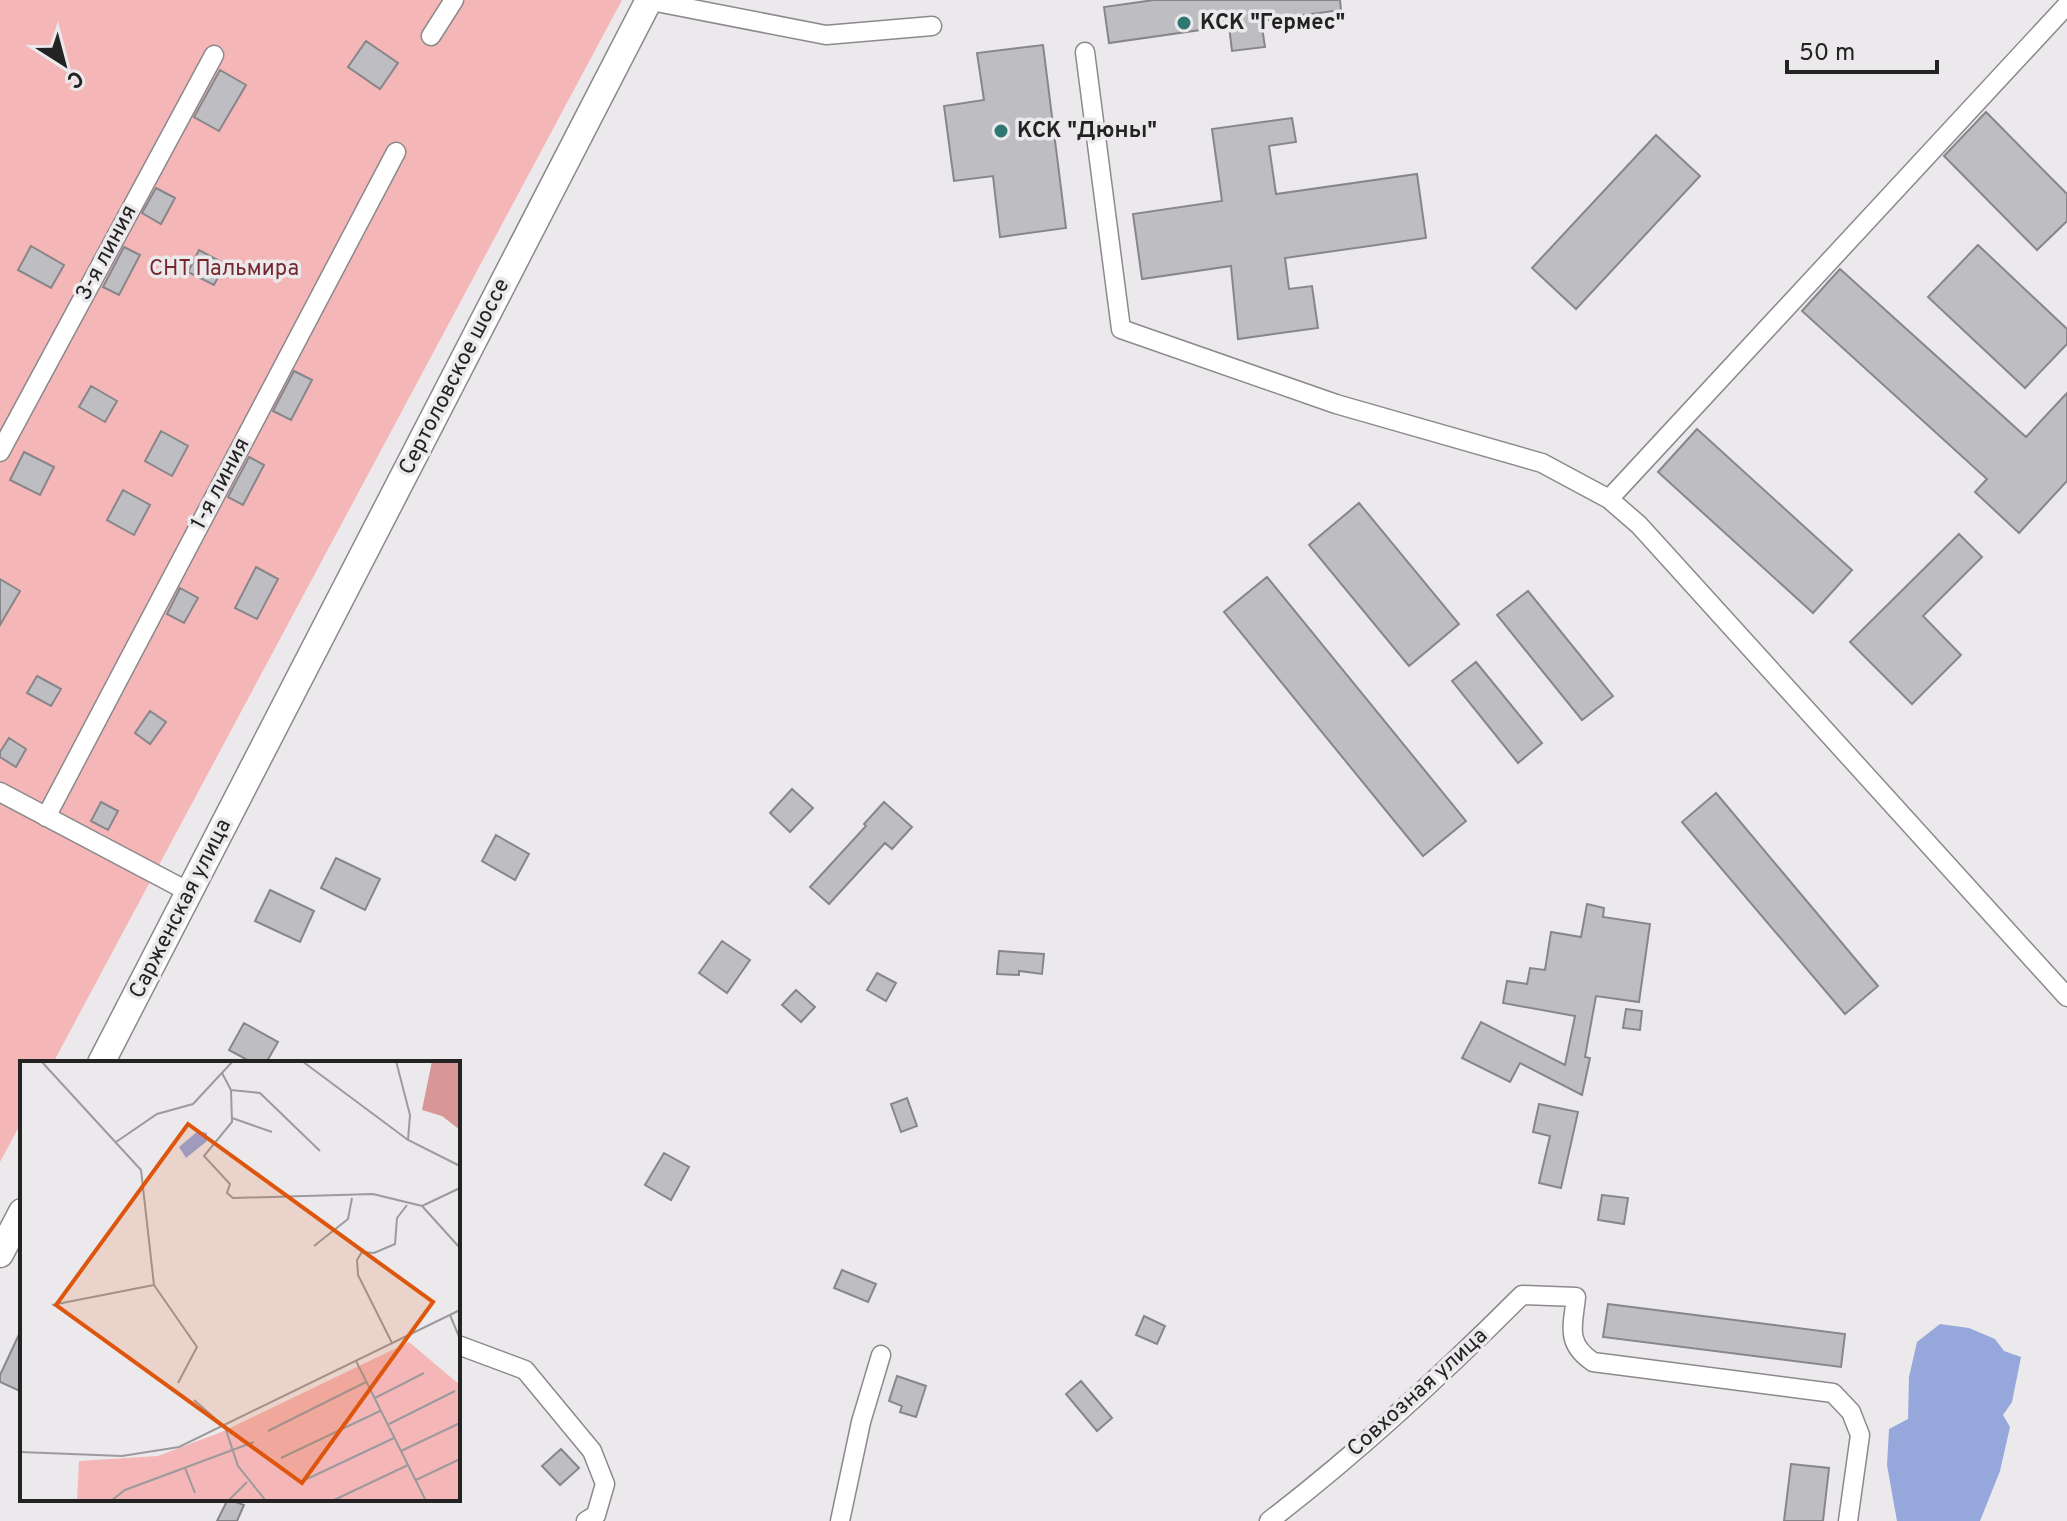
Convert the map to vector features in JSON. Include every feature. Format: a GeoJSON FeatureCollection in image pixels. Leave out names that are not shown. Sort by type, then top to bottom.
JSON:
{"type":"FeatureCollection","features":[{"type":"Feature","properties":{"kind":"main road","name":"Сертоловское шоссе"},"geometry":{"type":"LineString","coordinates":[[261,755],[648,0]]}},
{"type":"Feature","properties":{"kind":"main road","name":"Сарженская улица"},"geometry":{"type":"LineString","coordinates":[[102,1061],[261,755]]}},
{"type":"Feature","properties":{"kind":"main road"},"geometry":{"type":"LineString","coordinates":[[0,1254],[20,1216]]}},
{"type":"Feature","properties":{"kind":"street"},"geometry":{"type":"LineString","coordinates":[[431,36],[454,0]]}},
{"type":"Feature","properties":{"kind":"street"},"geometry":{"type":"LineString","coordinates":[[648,0],[826,35],[932,26]]}},
{"type":"Feature","properties":{"kind":"street"},"geometry":{"type":"LineString","coordinates":[[1609,499],[2067,5]]}},
{"type":"Feature","properties":{"kind":"street"},"geometry":{"type":"LineString","coordinates":[[1085,52],[1121,329],[1336,404],[1542,463],[1609,499],[1639,525],[2067,997]]}},
{"type":"Feature","properties":{"kind":"street","name":"3-я линия"},"geometry":{"type":"LineString","coordinates":[[0,452],[214,55]]}},
{"type":"Feature","properties":{"kind":"street","name":"1-я линия"},"geometry":{"type":"LineString","coordinates":[[46,817],[396,152]]}},
{"type":"Feature","properties":{"kind":"street"},"geometry":{"type":"LineString","coordinates":[[0,792],[189,892]]}},
{"type":"Feature","properties":{"kind":"street","name":"Совхозная улица"},"geometry":{"type":"LineString","coordinates":[[1269,1521],[1322,1480],[1476,1341],[1522,1295],[1576,1297],[1572,1334],[1579,1352],[1593,1362],[1833,1393],[1851,1412],[1860,1435],[1848,1521]]}},
{"type":"Feature","properties":{"kind":"street"},"geometry":{"type":"LineString","coordinates":[[460,1346],[525,1370],[592,1451],[605,1484],[596,1515],[586,1521]]}},
{"type":"Feature","properties":{"kind":"street"},"geometry":{"type":"LineString","coordinates":[[840,1521],[861,1422],[881,1355]]}},
{"type":"Feature","properties":{"kind":"green space","name":"СНТ Пальмира"},"geometry":{"type":"Polygon","coordinates":[[[0,0],[622,0],[54,1061],[20,1061],[20,1125],[0,1162],[0,0]]]}},
{"type":"Feature","properties":{"kind":"water"},"geometry":{"type":"Polygon","coordinates":[[[1940,1324],[1969,1328],[1995,1339],[2004,1351],[2021,1357],[2012,1402],[2003,1415],[2010,1427],[2000,1471],[1980,1521],[1897,1521],[1887,1465],[1889,1429],[1908,1419],[1909,1377],[1917,1342],[1940,1324]]]}},
{"type":"Feature","properties":{"kind":"building","name":"КСК \"Гермес\""},"geometry":{"type":"Polygon","coordinates":[[[1154,0],[1340,0],[1341,10],[1261,21],[1265,47],[1232,51],[1229,26],[1109,43],[1104,7],[1154,0]]]}},
{"type":"Feature","properties":{"kind":"building"},"geometry":{"type":"Polygon","coordinates":[[[366,41],[398,63],[380,89],[348,67],[366,41]]]}},
{"type":"Feature","properties":{"kind":"building","name":"КСК \"Дюны\""},"geometry":{"type":"Polygon","coordinates":[[[1043,45],[1066,228],[1000,237],[993,176],[954,181],[944,106],[984,100],[977,53],[1043,45]]]}},
{"type":"Feature","properties":{"kind":"building"},"geometry":{"type":"Polygon","coordinates":[[[220,70],[246,85],[219,131],[194,117],[220,70]]]}},
{"type":"Feature","properties":{"kind":"building"},"geometry":{"type":"Polygon","coordinates":[[[1986,112],[2067,194],[2067,221],[2037,250],[1944,156],[1986,112]]]}},
{"type":"Feature","properties":{"kind":"building"},"geometry":{"type":"Polygon","coordinates":[[[1292,118],[1296,142],[1269,146],[1276,194],[1417,174],[1426,238],[1285,258],[1289,289],[1312,286],[1318,328],[1238,339],[1231,266],[1142,279],[1133,214],[1222,201],[1212,129],[1292,118]]]}},
{"type":"Feature","properties":{"kind":"building"},"geometry":{"type":"Polygon","coordinates":[[[1656,135],[1700,176],[1576,309],[1532,268],[1656,135]]]}},
{"type":"Feature","properties":{"kind":"building"},"geometry":{"type":"Polygon","coordinates":[[[156,188],[175,198],[161,224],[142,213],[156,188]]]}},
{"type":"Feature","properties":{"kind":"building"},"geometry":{"type":"Polygon","coordinates":[[[1978,245],[2067,329],[2067,344],[2025,388],[1928,297],[1978,245]]]}},
{"type":"Feature","properties":{"kind":"building"},"geometry":{"type":"Polygon","coordinates":[[[31,246],[64,265],[51,288],[18,270],[31,246]]]}},
{"type":"Feature","properties":{"kind":"building"},"geometry":{"type":"Polygon","coordinates":[[[124,247],[140,255],[119,295],[103,287],[124,247]]]}},
{"type":"Feature","properties":{"kind":"building"},"geometry":{"type":"Polygon","coordinates":[[[199,250],[225,264],[214,285],[188,272],[199,250]]]}},
{"type":"Feature","properties":{"kind":"building"},"geometry":{"type":"Polygon","coordinates":[[[1840,269],[2026,437],[2067,393],[2067,481],[2019,533],[1975,492],[1987,479],[1802,311],[1840,269]]]}},
{"type":"Feature","properties":{"kind":"building"},"geometry":{"type":"Polygon","coordinates":[[[294,371],[312,380],[291,420],[273,411],[294,371]]]}},
{"type":"Feature","properties":{"kind":"building"},"geometry":{"type":"Polygon","coordinates":[[[91,386],[117,401],[105,422],[79,407],[91,386]]]}},
{"type":"Feature","properties":{"kind":"building"},"geometry":{"type":"Polygon","coordinates":[[[1697,429],[1852,570],[1813,613],[1658,472],[1697,429]]]}},
{"type":"Feature","properties":{"kind":"building"},"geometry":{"type":"Polygon","coordinates":[[[161,431],[188,446],[172,476],[145,461],[161,431]]]}},
{"type":"Feature","properties":{"kind":"building"},"geometry":{"type":"Polygon","coordinates":[[[24,452],[54,467],[40,495],[10,480],[24,452]]]}},
{"type":"Feature","properties":{"kind":"building"},"geometry":{"type":"Polygon","coordinates":[[[249,457],[264,465],[243,505],[228,497],[249,457]]]}},
{"type":"Feature","properties":{"kind":"building"},"geometry":{"type":"Polygon","coordinates":[[[123,490],[150,505],[134,535],[107,520],[123,490]]]}},
{"type":"Feature","properties":{"kind":"building"},"geometry":{"type":"Polygon","coordinates":[[[1359,503],[1459,624],[1409,666],[1309,545],[1359,503]]]}},
{"type":"Feature","properties":{"kind":"building"},"geometry":{"type":"Polygon","coordinates":[[[1959,534],[1982,557],[1923,616],[1961,655],[1912,704],[1850,642],[1959,534]]]}},
{"type":"Feature","properties":{"kind":"building"},"geometry":{"type":"Polygon","coordinates":[[[256,567],[278,579],[257,619],[235,608],[256,567]]]}},
{"type":"Feature","properties":{"kind":"building"},"geometry":{"type":"Polygon","coordinates":[[[1267,577],[1466,821],[1423,856],[1224,612],[1267,577]]]}},
{"type":"Feature","properties":{"kind":"building"},"geometry":{"type":"Polygon","coordinates":[[[0,579],[20,591],[0,625],[0,579]]]}},
{"type":"Feature","properties":{"kind":"building"},"geometry":{"type":"Polygon","coordinates":[[[180,588],[198,598],[184,623],[167,614],[180,588]]]}},
{"type":"Feature","properties":{"kind":"building"},"geometry":{"type":"Polygon","coordinates":[[[1528,591],[1613,696],[1582,720],[1497,615],[1528,591]]]}},
{"type":"Feature","properties":{"kind":"building"},"geometry":{"type":"Polygon","coordinates":[[[1476,662],[1542,743],[1518,763],[1452,681],[1476,662]]]}},
{"type":"Feature","properties":{"kind":"building"},"geometry":{"type":"Polygon","coordinates":[[[37,676],[61,689],[51,706],[27,693],[37,676]]]}},
{"type":"Feature","properties":{"kind":"building"},"geometry":{"type":"Polygon","coordinates":[[[150,711],[166,722],[150,744],[135,733],[150,711]]]}},
{"type":"Feature","properties":{"kind":"building"},"geometry":{"type":"Polygon","coordinates":[[[9,738],[26,749],[16,767],[0,757],[9,738]]]}},
{"type":"Feature","properties":{"kind":"building"},"geometry":{"type":"Polygon","coordinates":[[[792,789],[813,808],[790,832],[770,813],[792,789]]]}},
{"type":"Feature","properties":{"kind":"building"},"geometry":{"type":"Polygon","coordinates":[[[1716,793],[1878,986],[1845,1014],[1682,822],[1716,793]]]}},
{"type":"Feature","properties":{"kind":"building"},"geometry":{"type":"Polygon","coordinates":[[[101,802],[118,811],[108,830],[91,821],[101,802]]]}},
{"type":"Feature","properties":{"kind":"building"},"geometry":{"type":"Polygon","coordinates":[[[884,802],[912,827],[892,849],[885,843],[829,904],[810,887],[884,802]]]}},
{"type":"Feature","properties":{"kind":"building"},"geometry":{"type":"Polygon","coordinates":[[[496,835],[529,854],[515,880],[482,861],[496,835]]]}},
{"type":"Feature","properties":{"kind":"building"},"geometry":{"type":"Polygon","coordinates":[[[336,858],[380,879],[365,910],[321,888],[336,858]]]}},
{"type":"Feature","properties":{"kind":"building"},"geometry":{"type":"Polygon","coordinates":[[[270,890],[314,911],[300,942],[255,921],[270,890]]]}},
{"type":"Feature","properties":{"kind":"building"},"geometry":{"type":"Polygon","coordinates":[[[1587,904],[1604,908],[1603,917],[1650,924],[1639,1002],[1596,996],[1585,1057],[1590,1058],[1582,1095],[1520,1063],[1510,1082],[1462,1058],[1481,1022],[1565,1065],[1575,1016],[1503,1003],[1507,981],[1527,984],[1530,968],[1545,970],[1551,932],[1581,937],[1587,904]]]}},
{"type":"Feature","properties":{"kind":"building"},"geometry":{"type":"Polygon","coordinates":[[[722,941],[750,960],[727,993],[699,973],[722,941]]]}},
{"type":"Feature","properties":{"kind":"building"},"geometry":{"type":"Polygon","coordinates":[[[999,951],[1044,954],[1042,974],[1019,971],[1019,975],[997,974],[999,951]]]}},
{"type":"Feature","properties":{"kind":"building"},"geometry":{"type":"Polygon","coordinates":[[[877,973],[896,983],[886,1001],[867,990],[877,973]]]}},
{"type":"Feature","properties":{"kind":"building"},"geometry":{"type":"Polygon","coordinates":[[[796,990],[815,1007],[801,1022],[782,1005],[796,990]]]}},
{"type":"Feature","properties":{"kind":"building"},"geometry":{"type":"Polygon","coordinates":[[[1626,1009],[1642,1011],[1640,1030],[1623,1028],[1626,1009]]]}},
{"type":"Feature","properties":{"kind":"building"},"geometry":{"type":"Polygon","coordinates":[[[244,1023],[278,1042],[267,1061],[249,1061],[229,1050],[244,1023]]]}},
{"type":"Feature","properties":{"kind":"building"},"geometry":{"type":"Polygon","coordinates":[[[907,1098],[917,1126],[901,1132],[891,1104],[907,1098]]]}},
{"type":"Feature","properties":{"kind":"building"},"geometry":{"type":"Polygon","coordinates":[[[1539,1104],[1578,1112],[1561,1188],[1539,1183],[1550,1136],[1533,1132],[1539,1104]]]}},
{"type":"Feature","properties":{"kind":"building"},"geometry":{"type":"Polygon","coordinates":[[[664,1153],[689,1167],[671,1200],[645,1185],[664,1153]]]}},
{"type":"Feature","properties":{"kind":"building"},"geometry":{"type":"Polygon","coordinates":[[[1602,1195],[1628,1198],[1624,1224],[1598,1220],[1602,1195]]]}},
{"type":"Feature","properties":{"kind":"building"},"geometry":{"type":"Polygon","coordinates":[[[842,1270],[876,1284],[868,1302],[834,1288],[842,1270]]]}},
{"type":"Feature","properties":{"kind":"building"},"geometry":{"type":"Polygon","coordinates":[[[1608,1304],[1845,1334],[1841,1367],[1603,1337],[1608,1304]]]}},
{"type":"Feature","properties":{"kind":"building"},"geometry":{"type":"Polygon","coordinates":[[[1144,1316],[1165,1326],[1157,1344],[1136,1335],[1144,1316]]]}},
{"type":"Feature","properties":{"kind":"building"},"geometry":{"type":"Polygon","coordinates":[[[20,1332],[20,1391],[0,1382],[0,1375],[20,1332]]]}},
{"type":"Feature","properties":{"kind":"building"},"geometry":{"type":"Polygon","coordinates":[[[897,1376],[926,1386],[916,1417],[900,1412],[902,1406],[889,1401],[897,1376]]]}},
{"type":"Feature","properties":{"kind":"building"},"geometry":{"type":"Polygon","coordinates":[[[1081,1381],[1112,1418],[1097,1431],[1066,1394],[1081,1381]]]}},
{"type":"Feature","properties":{"kind":"building"},"geometry":{"type":"Polygon","coordinates":[[[561,1449],[579,1468],[560,1485],[542,1466],[561,1449]]]}},
{"type":"Feature","properties":{"kind":"building"},"geometry":{"type":"Polygon","coordinates":[[[1791,1464],[1829,1468],[1823,1521],[1784,1521],[1791,1464]]]}},
{"type":"Feature","properties":{"kind":"building"},"geometry":{"type":"Polygon","coordinates":[[[227,1501],[244,1505],[237,1521],[217,1521],[227,1501]]]}},
{"type":"Feature","properties":{"kind":"place","name":"КСК \"Гермес\""},"geometry":{"type":"Point","coordinates":[1184,23]}},
{"type":"Feature","properties":{"kind":"place","name":"КСК \"Дюны\""},"geometry":{"type":"Point","coordinates":[1001,131]}}]}
